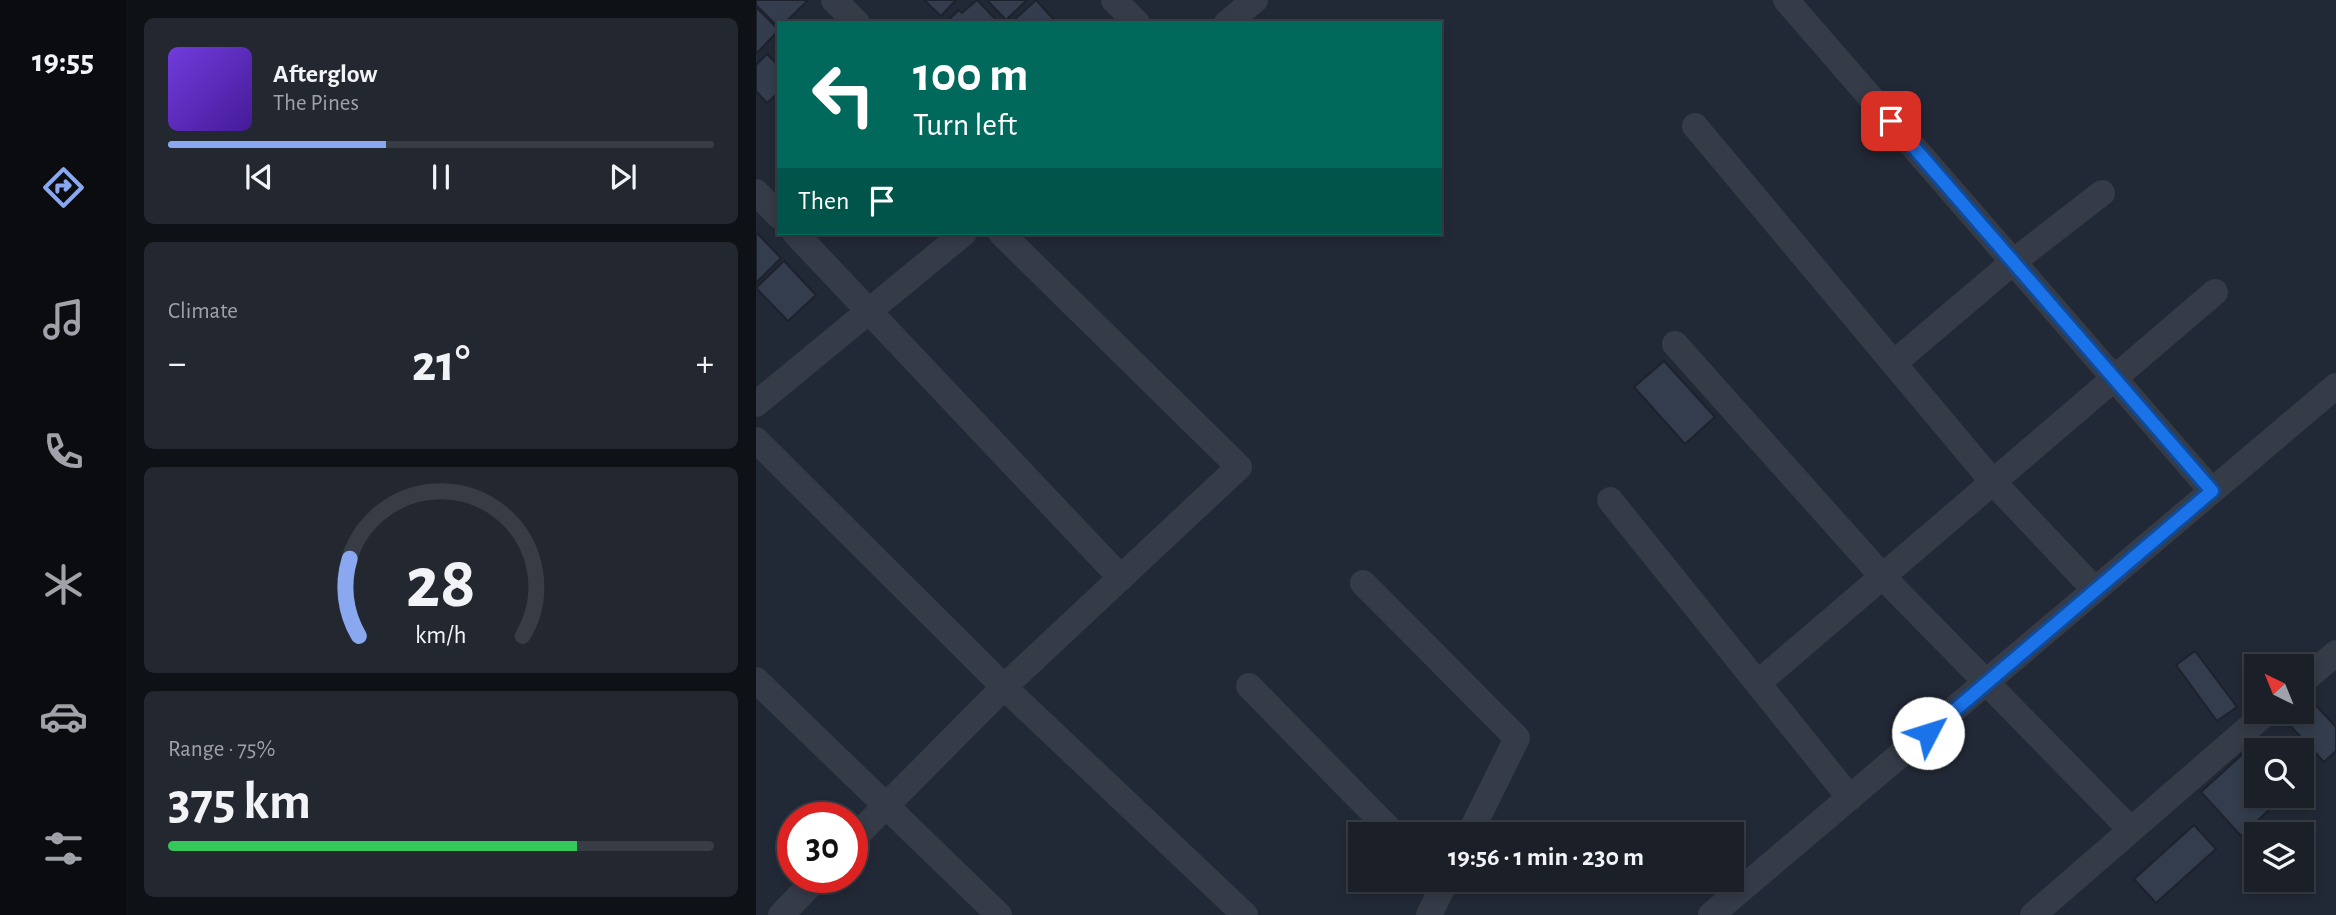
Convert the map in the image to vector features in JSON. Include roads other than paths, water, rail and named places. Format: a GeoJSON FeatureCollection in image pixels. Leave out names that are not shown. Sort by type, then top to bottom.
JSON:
{"type":"FeatureCollection","features":[{"type":"Feature","properties":{"kind":"street"},"geometry":{"type":"LineString","coordinates":[[834,0],[856,21]]}},
{"type":"Feature","properties":{"kind":"street"},"geometry":{"type":"LineString","coordinates":[[1114,0],[1136,21]]}},
{"type":"Feature","properties":{"kind":"street"},"geometry":{"type":"LineString","coordinates":[[1229,21],[1255,0]]}},
{"type":"Feature","properties":{"kind":"street"},"geometry":{"type":"LineString","coordinates":[[1786,0],[2212,491]]}},
{"type":"Feature","properties":{"kind":"street"},"geometry":{"type":"LineString","coordinates":[[1695,125],[1993,482],[2095,590]]}},
{"type":"Feature","properties":{"kind":"street"},"geometry":{"type":"LineString","coordinates":[[756,192],[777,214]]}},
{"type":"Feature","properties":{"kind":"street"},"geometry":{"type":"LineString","coordinates":[[1894,363],[2013,262],[2102,193]]}},
{"type":"Feature","properties":{"kind":"street"},"geometry":{"type":"LineString","coordinates":[[797,235],[1121,578]]}},
{"type":"Feature","properties":{"kind":"street"},"geometry":{"type":"LineString","coordinates":[[756,404],[962,235]]}},
{"type":"Feature","properties":{"kind":"street"},"geometry":{"type":"LineString","coordinates":[[868,824],[1004,687],[1239,467],[1003,235]]}},
{"type":"Feature","properties":{"kind":"street"},"geometry":{"type":"LineString","coordinates":[[1758,684],[2215,292]]}},
{"type":"Feature","properties":{"kind":"street"},"geometry":{"type":"LineString","coordinates":[[1675,344],[1883,578],[2131,830]]}},
{"type":"Feature","properties":{"kind":"street"},"geometry":{"type":"LineString","coordinates":[[1711,915],[2336,386]]}},
{"type":"Feature","properties":{"kind":"street"},"geometry":{"type":"LineString","coordinates":[[756,440],[1004,687],[1245,915]]}},
{"type":"Feature","properties":{"kind":"street"},"geometry":{"type":"LineString","coordinates":[[1610,500],[1850,798]]}},
{"type":"Feature","properties":{"kind":"street"},"geometry":{"type":"LineString","coordinates":[[1363,583],[1517,738],[1475,822]]}},
{"type":"Feature","properties":{"kind":"street"},"geometry":{"type":"LineString","coordinates":[[2314,672],[2336,653]]}},
{"type":"Feature","properties":{"kind":"street"},"geometry":{"type":"LineString","coordinates":[[756,680],[999,915]]}},
{"type":"Feature","properties":{"kind":"street"},"geometry":{"type":"LineString","coordinates":[[1249,686],[1382,822]]}},
{"type":"Feature","properties":{"kind":"street"},"geometry":{"type":"LineString","coordinates":[[2034,915],[2253,724]]}},
{"type":"Feature","properties":{"kind":"street"},"geometry":{"type":"LineString","coordinates":[[1429,915],[1439,892]]}},
{"type":"Feature","properties":{"kind":"street"},"geometry":{"type":"LineString","coordinates":[[781,915],[802,893]]}}]}
